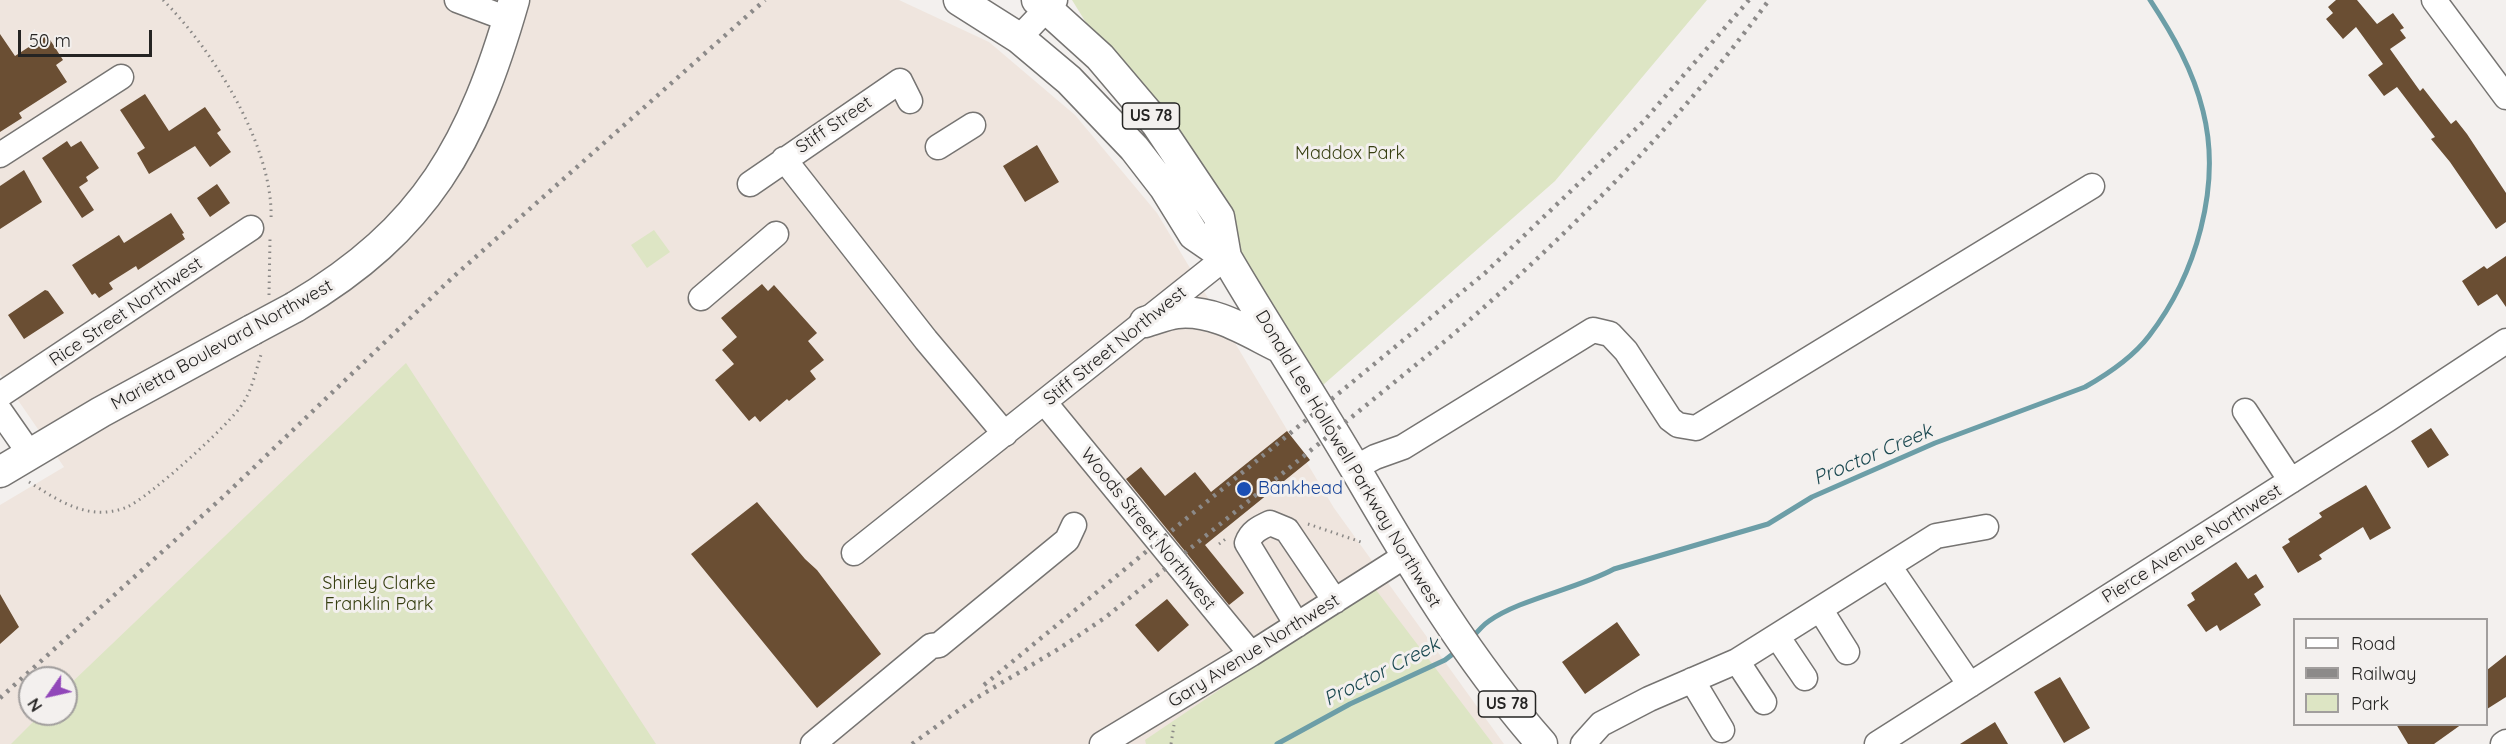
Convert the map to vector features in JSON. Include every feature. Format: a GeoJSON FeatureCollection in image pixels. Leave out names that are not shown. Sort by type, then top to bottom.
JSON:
{"type":"FeatureCollection","features":[{"type":"Feature","properties":{"kind":"main road","name":"Donald Lee Hollowell Parkway Northwest"},"geometry":{"type":"LineString","coordinates":[[959,0],[1019,38],[1102,111],[1165,188],[1194,235],[1226,257]]}},
{"type":"Feature","properties":{"kind":"main road","name":"Donald Lee Hollowell Parkway Northwest"},"geometry":{"type":"LineString","coordinates":[[1046,2],[1100,57],[1156,123],[1219,217],[1226,257],[1355,468],[1405,556],[1475,662],[1542,744]]}},
{"type":"Feature","properties":{"kind":"main road","name":"Marietta Boulevard Northwest"},"geometry":{"type":"LineString","coordinates":[[17,469],[258,337],[282,303],[358,266],[383,243],[423,199],[455,152],[474,116],[491,75],[511,9]]}},
{"type":"Feature","properties":{"kind":"main road"},"geometry":{"type":"LineString","coordinates":[[1145,322],[1178,313],[1201,314],[1227,321],[1279,347]]}},
{"type":"Feature","properties":{"kind":"street"},"geometry":{"type":"LineString","coordinates":[[457,0],[511,9]]}},
{"type":"Feature","properties":{"kind":"street"},"geometry":{"type":"LineString","coordinates":[[2434,0],[2506,97]]}},
{"type":"Feature","properties":{"kind":"street"},"geometry":{"type":"LineString","coordinates":[[1019,38],[1046,2]]}},
{"type":"Feature","properties":{"kind":"street"},"geometry":{"type":"LineString","coordinates":[[0,155],[121,76]]}},
{"type":"Feature","properties":{"kind":"street","name":"Stiff Street"},"geometry":{"type":"LineString","coordinates":[[750,184],[900,81],[910,101]]}},
{"type":"Feature","properties":{"kind":"street"},"geometry":{"type":"LineString","coordinates":[[938,147],[973,125]]}},
{"type":"Feature","properties":{"kind":"street"},"geometry":{"type":"LineString","coordinates":[[784,159],[926,340],[1005,434]]}},
{"type":"Feature","properties":{"kind":"street"},"geometry":{"type":"LineString","coordinates":[[1355,468],[1375,457],[1403,447],[1593,330],[1610,334],[1626,351],[1670,419],[1678,425],[1696,428],[2092,186]]}},
{"type":"Feature","properties":{"kind":"street","name":"Rice Street Northwest"},"geometry":{"type":"LineString","coordinates":[[0,395],[264,229]]}},
{"type":"Feature","properties":{"kind":"street"},"geometry":{"type":"LineString","coordinates":[[701,298],[776,234]]}},
{"type":"Feature","properties":{"kind":"street","name":"Stiff Street Northwest"},"geometry":{"type":"LineString","coordinates":[[854,553],[1226,257]]}},
{"type":"Feature","properties":{"kind":"street","name":"Pierce Avenue Northwest"},"geometry":{"type":"LineString","coordinates":[[1877,744],[2291,481],[2506,341]]}},
{"type":"Feature","properties":{"kind":"street","name":"Woods Street Northwest"},"geometry":{"type":"LineString","coordinates":[[1045,403],[1251,654]]}},
{"type":"Feature","properties":{"kind":"street"},"geometry":{"type":"LineString","coordinates":[[0,411],[17,469]]}},
{"type":"Feature","properties":{"kind":"street"},"geometry":{"type":"LineString","coordinates":[[2245,411],[2291,481]]}},
{"type":"Feature","properties":{"kind":"street"},"geometry":{"type":"LineString","coordinates":[[1297,625],[1247,543],[1250,535],[1262,527],[1270,523],[1287,530],[1335,601]]}},
{"type":"Feature","properties":{"kind":"street"},"geometry":{"type":"LineString","coordinates":[[813,744],[931,646],[939,645],[1067,540],[1074,525]]}},
{"type":"Feature","properties":{"kind":"street"},"geometry":{"type":"LineString","coordinates":[[1583,744],[1601,724],[1649,699],[1737,661],[1936,536],[1986,527]]}},
{"type":"Feature","properties":{"kind":"street","name":"Gary Avenue Northwest"},"geometry":{"type":"LineString","coordinates":[[1102,744],[1251,654],[1405,556]]}},
{"type":"Feature","properties":{"kind":"street"},"geometry":{"type":"LineString","coordinates":[[1889,566],[1970,685]]}},
{"type":"Feature","properties":{"kind":"street"},"geometry":{"type":"LineString","coordinates":[[1820,609],[1847,652]]}},
{"type":"Feature","properties":{"kind":"street"},"geometry":{"type":"LineString","coordinates":[[1778,636],[1805,678]]}},
{"type":"Feature","properties":{"kind":"street"},"geometry":{"type":"LineString","coordinates":[[1737,661],[1764,702]]}},
{"type":"Feature","properties":{"kind":"street"},"geometry":{"type":"LineString","coordinates":[[1692,680],[1722,730]]}},
{"type":"Feature","properties":{"kind":"path"},"geometry":{"type":"LineString","coordinates":[[163,0],[210,57],[246,122],[266,176],[264,229],[282,303]]}},
{"type":"Feature","properties":{"kind":"path"},"geometry":{"type":"LineString","coordinates":[[17,469],[76,508],[97,513],[128,507],[206,443],[243,405],[250,392],[258,337]]}},
{"type":"Feature","properties":{"kind":"shaded area"},"geometry":{"type":"Polygon","coordinates":[[[0,0],[899,0],[989,42],[1075,115],[1157,213],[1334,508],[1504,744],[0,744],[0,505],[64,467],[0,374],[0,0]]]}},
{"type":"Feature","properties":{"kind":"green space","name":"Maddox Park"},"geometry":{"type":"Polygon","coordinates":[[[1072,0],[1707,0],[1555,181],[1315,392],[1072,0]]]}},
{"type":"Feature","properties":{"kind":"green space"},"geometry":{"type":"Polygon","coordinates":[[[654,230],[670,252],[647,268],[631,245],[654,230]]]}},
{"type":"Feature","properties":{"kind":"green space","name":"Shirley Clarke Franklin Park"},"geometry":{"type":"Polygon","coordinates":[[[406,363],[656,744],[11,744],[29,726],[78,726],[78,677],[406,363]]]}},
{"type":"Feature","properties":{"kind":"green space"},"geometry":{"type":"Polygon","coordinates":[[[1373,586],[1493,744],[1146,744],[1145,740],[1373,586]]]}},
{"type":"Feature","properties":{"kind":"building"},"geometry":{"type":"Polygon","coordinates":[[[2336,0],[2357,0],[2377,24],[2393,13],[2404,28],[2400,30],[2406,38],[2390,49],[2420,91],[2423,88],[2451,124],[2456,120],[2467,134],[2506,193],[2506,222],[2496,229],[2450,162],[2431,139],[2435,137],[2397,87],[2384,96],[2368,75],[2383,64],[2356,27],[2343,39],[2326,19],[2333,13],[2328,7],[2336,0]]]}},
{"type":"Feature","properties":{"kind":"building"},"geometry":{"type":"Polygon","coordinates":[[[0,34],[15,56],[47,35],[63,60],[56,65],[67,82],[19,113],[22,118],[0,132],[0,34]]]}},
{"type":"Feature","properties":{"kind":"building"},"geometry":{"type":"Polygon","coordinates":[[[145,94],[169,131],[205,107],[221,130],[217,133],[231,152],[210,167],[195,146],[149,174],[137,153],[145,148],[120,110],[145,94]]]}},
{"type":"Feature","properties":{"kind":"building"},"geometry":{"type":"Polygon","coordinates":[[[67,141],[71,147],[81,141],[99,168],[86,177],[88,181],[79,187],[94,210],[82,218],[42,158],[67,141]]]}},
{"type":"Feature","properties":{"kind":"building"},"geometry":{"type":"Polygon","coordinates":[[[1037,145],[1059,182],[1025,202],[1003,166],[1037,145]]]}},
{"type":"Feature","properties":{"kind":"building"},"geometry":{"type":"Polygon","coordinates":[[[24,170],[42,202],[0,229],[0,186],[24,170]]]}},
{"type":"Feature","properties":{"kind":"building"},"geometry":{"type":"Polygon","coordinates":[[[217,184],[230,203],[210,217],[197,198],[217,184]]]}},
{"type":"Feature","properties":{"kind":"building"},"geometry":{"type":"Polygon","coordinates":[[[171,213],[184,233],[182,234],[185,239],[138,270],[136,266],[109,283],[113,289],[99,298],[95,293],[92,295],[72,265],[119,235],[124,243],[171,213]]]}},
{"type":"Feature","properties":{"kind":"building"},"geometry":{"type":"Polygon","coordinates":[[[2506,256],[2506,307],[2497,294],[2478,306],[2462,281],[2484,266],[2487,269],[2506,256]]]}},
{"type":"Feature","properties":{"kind":"building"},"geometry":{"type":"Polygon","coordinates":[[[762,284],[768,291],[774,285],[817,333],[808,341],[824,360],[810,371],[816,379],[760,422],[755,416],[749,421],[715,380],[734,364],[722,350],[737,337],[721,318],[762,284]]]}},
{"type":"Feature","properties":{"kind":"building"},"geometry":{"type":"Polygon","coordinates":[[[45,290],[64,313],[24,339],[8,315],[45,290]]]}},
{"type":"Feature","properties":{"kind":"building"},"geometry":{"type":"Polygon","coordinates":[[[2431,428],[2449,455],[2428,468],[2411,441],[2431,428]]]}},
{"type":"Feature","properties":{"kind":"building"},"geometry":{"type":"Polygon","coordinates":[[[1287,431],[1310,460],[1205,545],[1244,593],[1229,605],[1126,479],[1141,467],[1165,496],[1195,472],[1211,492],[1287,431]]]}},
{"type":"Feature","properties":{"kind":"building"},"geometry":{"type":"Polygon","coordinates":[[[2366,485],[2391,528],[2370,540],[2363,527],[2319,555],[2322,559],[2298,573],[2282,547],[2290,542],[2288,539],[2322,517],[2319,513],[2366,485]]]}},
{"type":"Feature","properties":{"kind":"building"},"geometry":{"type":"Polygon","coordinates":[[[757,502],[817,570],[881,654],[817,708],[691,554],[757,502]]]}},
{"type":"Feature","properties":{"kind":"building"},"geometry":{"type":"Polygon","coordinates":[[[2236,562],[2248,579],[2256,574],[2264,587],[2254,594],[2261,605],[2220,631],[2217,625],[2206,632],[2187,605],[2195,600],[2191,593],[2236,562]]]}},
{"type":"Feature","properties":{"kind":"building"},"geometry":{"type":"Polygon","coordinates":[[[0,594],[19,627],[0,644],[0,594]]]}},
{"type":"Feature","properties":{"kind":"building"},"geometry":{"type":"Polygon","coordinates":[[[1167,599],[1189,625],[1158,652],[1135,625],[1167,599]]]}},
{"type":"Feature","properties":{"kind":"building"},"geometry":{"type":"Polygon","coordinates":[[[1617,622],[1640,655],[1585,694],[1562,662],[1617,622]]]}},
{"type":"Feature","properties":{"kind":"building"},"geometry":{"type":"Polygon","coordinates":[[[2506,655],[2506,697],[2488,708],[2488,669],[2506,655]]]}},
{"type":"Feature","properties":{"kind":"building"},"geometry":{"type":"Polygon","coordinates":[[[2060,677],[2090,728],[2064,743],[2034,692],[2060,677]]]}},
{"type":"Feature","properties":{"kind":"building"},"geometry":{"type":"Polygon","coordinates":[[[1995,722],[2008,744],[1960,744],[1995,722]]]}},
{"type":"Feature","properties":{"kind":"building"},"geometry":{"type":"Polygon","coordinates":[[[2397,726],[2459,726],[2434,744],[2408,744],[2397,726]]]}},
{"type":"Feature","properties":{"kind":"waterway","name":"Proctor Creek"},"geometry":{"type":"LineString","coordinates":[[1472,638],[1489,621],[1516,606],[1614,569],[1768,524],[1812,497],[1935,443],[2085,387],[2128,358],[2149,336],[2166,312],[2180,286],[2201,229],[2207,199],[2209,169],[2208,140],[2203,111],[2194,81],[2174,40],[2150,0]]}},
{"type":"Feature","properties":{"kind":"waterway","name":"Proctor Creek"},"geometry":{"type":"LineString","coordinates":[[1277,744],[1350,704],[1445,660],[1458,650]]}},
{"type":"Feature","properties":{"kind":"railway"},"geometry":{"type":"LineString","coordinates":[[0,698],[223,497],[452,278],[765,0]]}},
{"type":"Feature","properties":{"kind":"railway"},"geometry":{"type":"LineString","coordinates":[[984,685],[1485,273],[1643,122],[1749,0]]}},
{"type":"Feature","properties":{"kind":"railway"},"geometry":{"type":"LineString","coordinates":[[912,744],[973,700],[1060,648],[1106,617],[1494,299],[1578,219],[1659,135],[1734,46],[1769,0]]}},
{"type":"Feature","properties":{"kind":"place","name":"Bankhead"},"geometry":{"type":"Point","coordinates":[1244,489]}}]}
